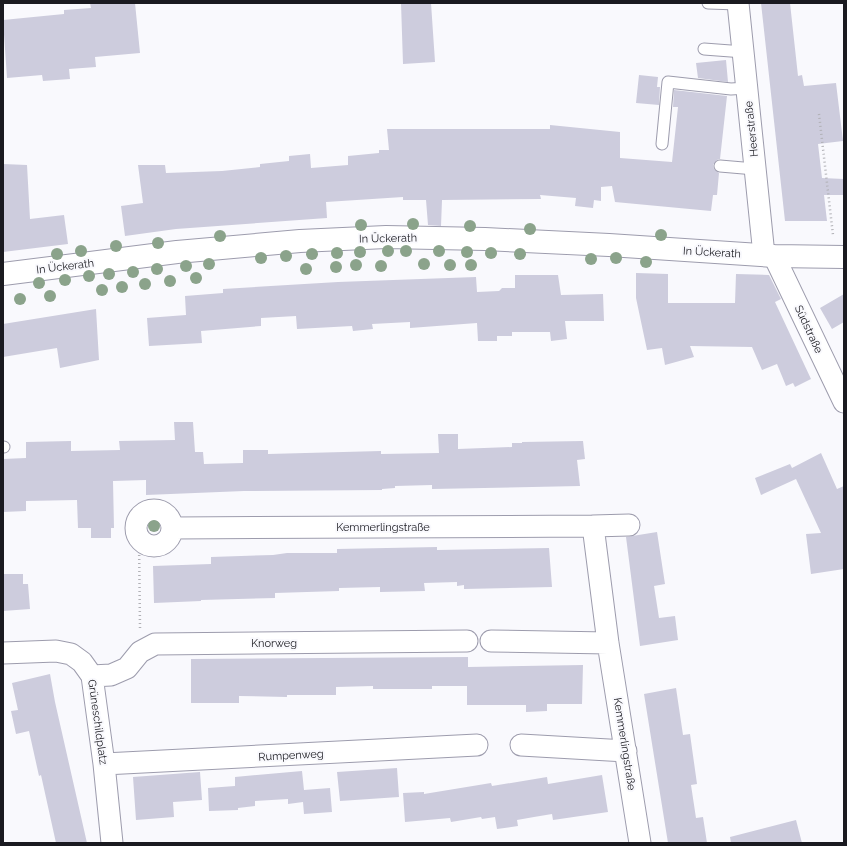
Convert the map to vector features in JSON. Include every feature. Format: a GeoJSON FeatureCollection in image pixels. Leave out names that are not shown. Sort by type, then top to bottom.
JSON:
{"type":"FeatureCollection","features":[{"type":"Feature","properties":{"kind":"main road","name":"In Ückerath"},"geometry":{"type":"LineString","coordinates":[[3,274],[177,252],[300,241],[386,237],[516,240],[769,255],[840,257]]}},
{"type":"Feature","properties":{"kind":"street","name":"Heerstraße"},"geometry":{"type":"LineString","coordinates":[[738,4],[755,169],[769,255]]}},
{"type":"Feature","properties":{"kind":"street","name":"Südstraße"},"geometry":{"type":"LineString","coordinates":[[769,255],[844,402]]}},
{"type":"Feature","properties":{"kind":"street"},"geometry":{"type":"LineString","coordinates":[[148,509],[160,510],[169,517],[172,528],[170,537],[164,544],[155,546],[146,544],[139,539],[135,528],[138,516],[148,509]]}},
{"type":"Feature","properties":{"kind":"street","name":"Kemmerlingstraße"},"geometry":{"type":"LineString","coordinates":[[172,528],[629,525]]}},
{"type":"Feature","properties":{"kind":"street","name":"Kemmerlingstraße"},"geometry":{"type":"LineString","coordinates":[[593,526],[608,643],[640,843]]}},
{"type":"Feature","properties":{"kind":"street","name":"Knorweg"},"geometry":{"type":"LineString","coordinates":[[92,676],[111,675],[127,668],[140,652],[155,644],[467,641]]}},
{"type":"Feature","properties":{"kind":"street"},"geometry":{"type":"LineString","coordinates":[[491,641],[608,643]]}},
{"type":"Feature","properties":{"kind":"street","name":"Grüneschildplatz"},"geometry":{"type":"LineString","coordinates":[[3,653],[56,651],[71,654],[82,662],[92,676],[104,764],[112,843]]}},
{"type":"Feature","properties":{"kind":"street","name":"Rumpenweg"},"geometry":{"type":"LineString","coordinates":[[104,764],[477,745]]}},
{"type":"Feature","properties":{"kind":"street"},"geometry":{"type":"LineString","coordinates":[[521,745],[626,751]]}},
{"type":"Feature","properties":{"kind":"lane"},"geometry":{"type":"LineString","coordinates":[[708,3],[738,4]]}},
{"type":"Feature","properties":{"kind":"lane"},"geometry":{"type":"LineString","coordinates":[[704,50],[744,52]]}},
{"type":"Feature","properties":{"kind":"lane"},"geometry":{"type":"LineString","coordinates":[[662,144],[668,82],[731,89],[747,88]]}},
{"type":"Feature","properties":{"kind":"lane"},"geometry":{"type":"LineString","coordinates":[[720,166],[755,169]]}},
{"type":"Feature","properties":{"kind":"path"},"geometry":{"type":"LineString","coordinates":[[819,114],[840,257]]}},
{"type":"Feature","properties":{"kind":"path"},"geometry":{"type":"LineString","coordinates":[[139,539],[140,652]]}},
{"type":"Feature","properties":{"kind":"building"},"geometry":{"type":"Polygon","coordinates":[[[90,3],[135,3],[140,53],[95,57],[96,67],[69,69],[70,79],[43,81],[42,75],[7,78],[3,20],[64,14],[64,10],[91,8],[90,3]]]}},
{"type":"Feature","properties":{"kind":"building"},"geometry":{"type":"Polygon","coordinates":[[[401,3],[431,3],[435,62],[403,64],[401,3]]]}},
{"type":"Feature","properties":{"kind":"building"},"geometry":{"type":"Polygon","coordinates":[[[761,3],[790,3],[798,76],[802,75],[804,86],[836,83],[843,141],[818,144],[822,178],[844,179],[844,195],[824,195],[827,221],[785,221],[761,3]]]}},
{"type":"Feature","properties":{"kind":"building"},"geometry":{"type":"Polygon","coordinates":[[[726,60],[728,82],[698,78],[696,63],[726,60]]]}},
{"type":"Feature","properties":{"kind":"building"},"geometry":{"type":"Polygon","coordinates":[[[639,75],[658,77],[657,87],[660,87],[659,105],[636,103],[639,75]]]}},
{"type":"Feature","properties":{"kind":"building"},"geometry":{"type":"Polygon","coordinates":[[[674,90],[727,96],[720,159],[713,165],[714,169],[719,173],[717,195],[713,195],[711,211],[615,202],[612,186],[601,187],[601,201],[594,200],[593,208],[575,206],[576,198],[540,195],[541,199],[442,200],[441,226],[428,225],[426,200],[403,200],[403,197],[326,202],[327,218],[176,229],[125,236],[121,206],[143,203],[138,165],[165,165],[166,173],[222,171],[260,167],[260,164],[289,161],[289,156],[310,154],[311,168],[348,165],[348,156],[379,153],[379,150],[389,150],[387,129],[550,129],[550,125],[620,132],[620,158],[672,162],[678,107],[673,107],[674,90]]]}},
{"type":"Feature","properties":{"kind":"building"},"geometry":{"type":"Polygon","coordinates":[[[3,164],[27,165],[30,219],[64,215],[68,244],[3,252],[3,164]]]}},
{"type":"Feature","properties":{"kind":"building"},"geometry":{"type":"Polygon","coordinates":[[[636,273],[668,274],[668,303],[735,303],[736,274],[769,275],[781,299],[775,302],[811,379],[795,387],[793,383],[786,386],[777,364],[762,370],[752,347],[690,346],[694,357],[665,365],[662,348],[647,350],[636,298],[636,273]]]}},
{"type":"Feature","properties":{"kind":"building"},"geometry":{"type":"Polygon","coordinates":[[[515,275],[558,275],[561,295],[603,294],[604,321],[565,321],[567,339],[551,341],[550,332],[512,332],[512,336],[497,336],[497,341],[478,341],[477,323],[410,328],[410,322],[372,324],[373,329],[353,331],[352,326],[297,329],[296,316],[261,318],[261,326],[201,331],[202,343],[149,346],[147,318],[186,315],[185,296],[223,293],[223,289],[338,282],[476,277],[477,292],[499,291],[502,288],[515,288],[515,275]]]}},
{"type":"Feature","properties":{"kind":"building"},"geometry":{"type":"Polygon","coordinates":[[[844,294],[844,322],[832,329],[820,308],[844,294]]]}},
{"type":"Feature","properties":{"kind":"building"},"geometry":{"type":"Polygon","coordinates":[[[96,309],[99,360],[60,368],[57,348],[3,357],[3,324],[96,309]]]}},
{"type":"Feature","properties":{"kind":"building"},"geometry":{"type":"Polygon","coordinates":[[[174,422],[193,422],[195,452],[203,452],[204,464],[243,463],[243,450],[268,450],[268,454],[381,451],[381,454],[439,453],[438,434],[458,434],[458,449],[512,447],[512,443],[522,442],[583,441],[585,459],[577,460],[580,486],[432,489],[432,485],[395,486],[395,488],[382,490],[244,491],[146,495],[146,480],[113,481],[114,528],[111,528],[111,538],[91,538],[91,528],[78,528],[77,500],[26,501],[26,511],[3,512],[3,459],[26,458],[26,442],[71,441],[71,451],[120,450],[119,441],[175,440],[174,422]]]}},
{"type":"Feature","properties":{"kind":"building"},"geometry":{"type":"Polygon","coordinates":[[[821,453],[837,489],[844,486],[844,569],[811,574],[806,534],[821,533],[796,479],[761,495],[755,478],[790,464],[792,468],[821,453]]]}},
{"type":"Feature","properties":{"kind":"building"},"geometry":{"type":"Polygon","coordinates":[[[657,532],[665,584],[654,586],[659,618],[675,616],[678,640],[640,646],[626,537],[657,532]]]}},
{"type":"Feature","properties":{"kind":"building"},"geometry":{"type":"Polygon","coordinates":[[[437,547],[437,550],[549,548],[552,587],[464,589],[464,585],[457,586],[457,582],[424,583],[425,591],[380,592],[380,587],[339,588],[339,591],[275,593],[275,598],[154,603],[153,566],[211,564],[211,557],[273,555],[287,553],[337,553],[337,549],[437,547]]]}},
{"type":"Feature","properties":{"kind":"building"},"geometry":{"type":"Polygon","coordinates":[[[3,574],[23,574],[23,584],[28,584],[30,609],[3,611],[3,574]]]}},
{"type":"Feature","properties":{"kind":"building"},"geometry":{"type":"Polygon","coordinates":[[[468,657],[468,667],[583,665],[582,704],[547,704],[547,711],[526,712],[526,705],[467,705],[467,686],[432,686],[432,689],[373,689],[373,686],[336,687],[336,695],[287,695],[287,697],[239,696],[239,703],[191,703],[191,659],[468,657]]]}},
{"type":"Feature","properties":{"kind":"building"},"geometry":{"type":"Polygon","coordinates":[[[50,674],[87,843],[56,843],[41,775],[39,776],[29,731],[16,734],[11,711],[18,710],[12,683],[50,674]]]}},
{"type":"Feature","properties":{"kind":"building"},"geometry":{"type":"Polygon","coordinates":[[[676,688],[683,735],[690,734],[697,784],[691,785],[696,818],[703,817],[707,843],[668,843],[644,694],[676,688]]]}},
{"type":"Feature","properties":{"kind":"building"},"geometry":{"type":"Polygon","coordinates":[[[397,768],[399,797],[340,801],[337,772],[397,768]]]}},
{"type":"Feature","properties":{"kind":"building"},"geometry":{"type":"Polygon","coordinates":[[[302,771],[304,790],[330,788],[332,812],[304,814],[303,802],[288,804],[288,799],[255,801],[255,806],[238,808],[238,810],[209,811],[208,788],[235,786],[235,777],[302,771]]]}},
{"type":"Feature","properties":{"kind":"building"},"geometry":{"type":"Polygon","coordinates":[[[200,772],[202,800],[173,802],[174,817],[136,820],[133,777],[200,772]]]}},
{"type":"Feature","properties":{"kind":"building"},"geometry":{"type":"Polygon","coordinates":[[[602,775],[608,812],[553,820],[552,814],[517,820],[518,826],[497,829],[495,817],[482,819],[481,817],[451,822],[450,818],[405,822],[403,793],[424,792],[424,794],[491,783],[492,786],[547,777],[548,784],[602,775]]]}},
{"type":"Feature","properties":{"kind":"building"},"geometry":{"type":"Polygon","coordinates":[[[796,820],[802,843],[731,843],[730,837],[796,820]]]}}]}
